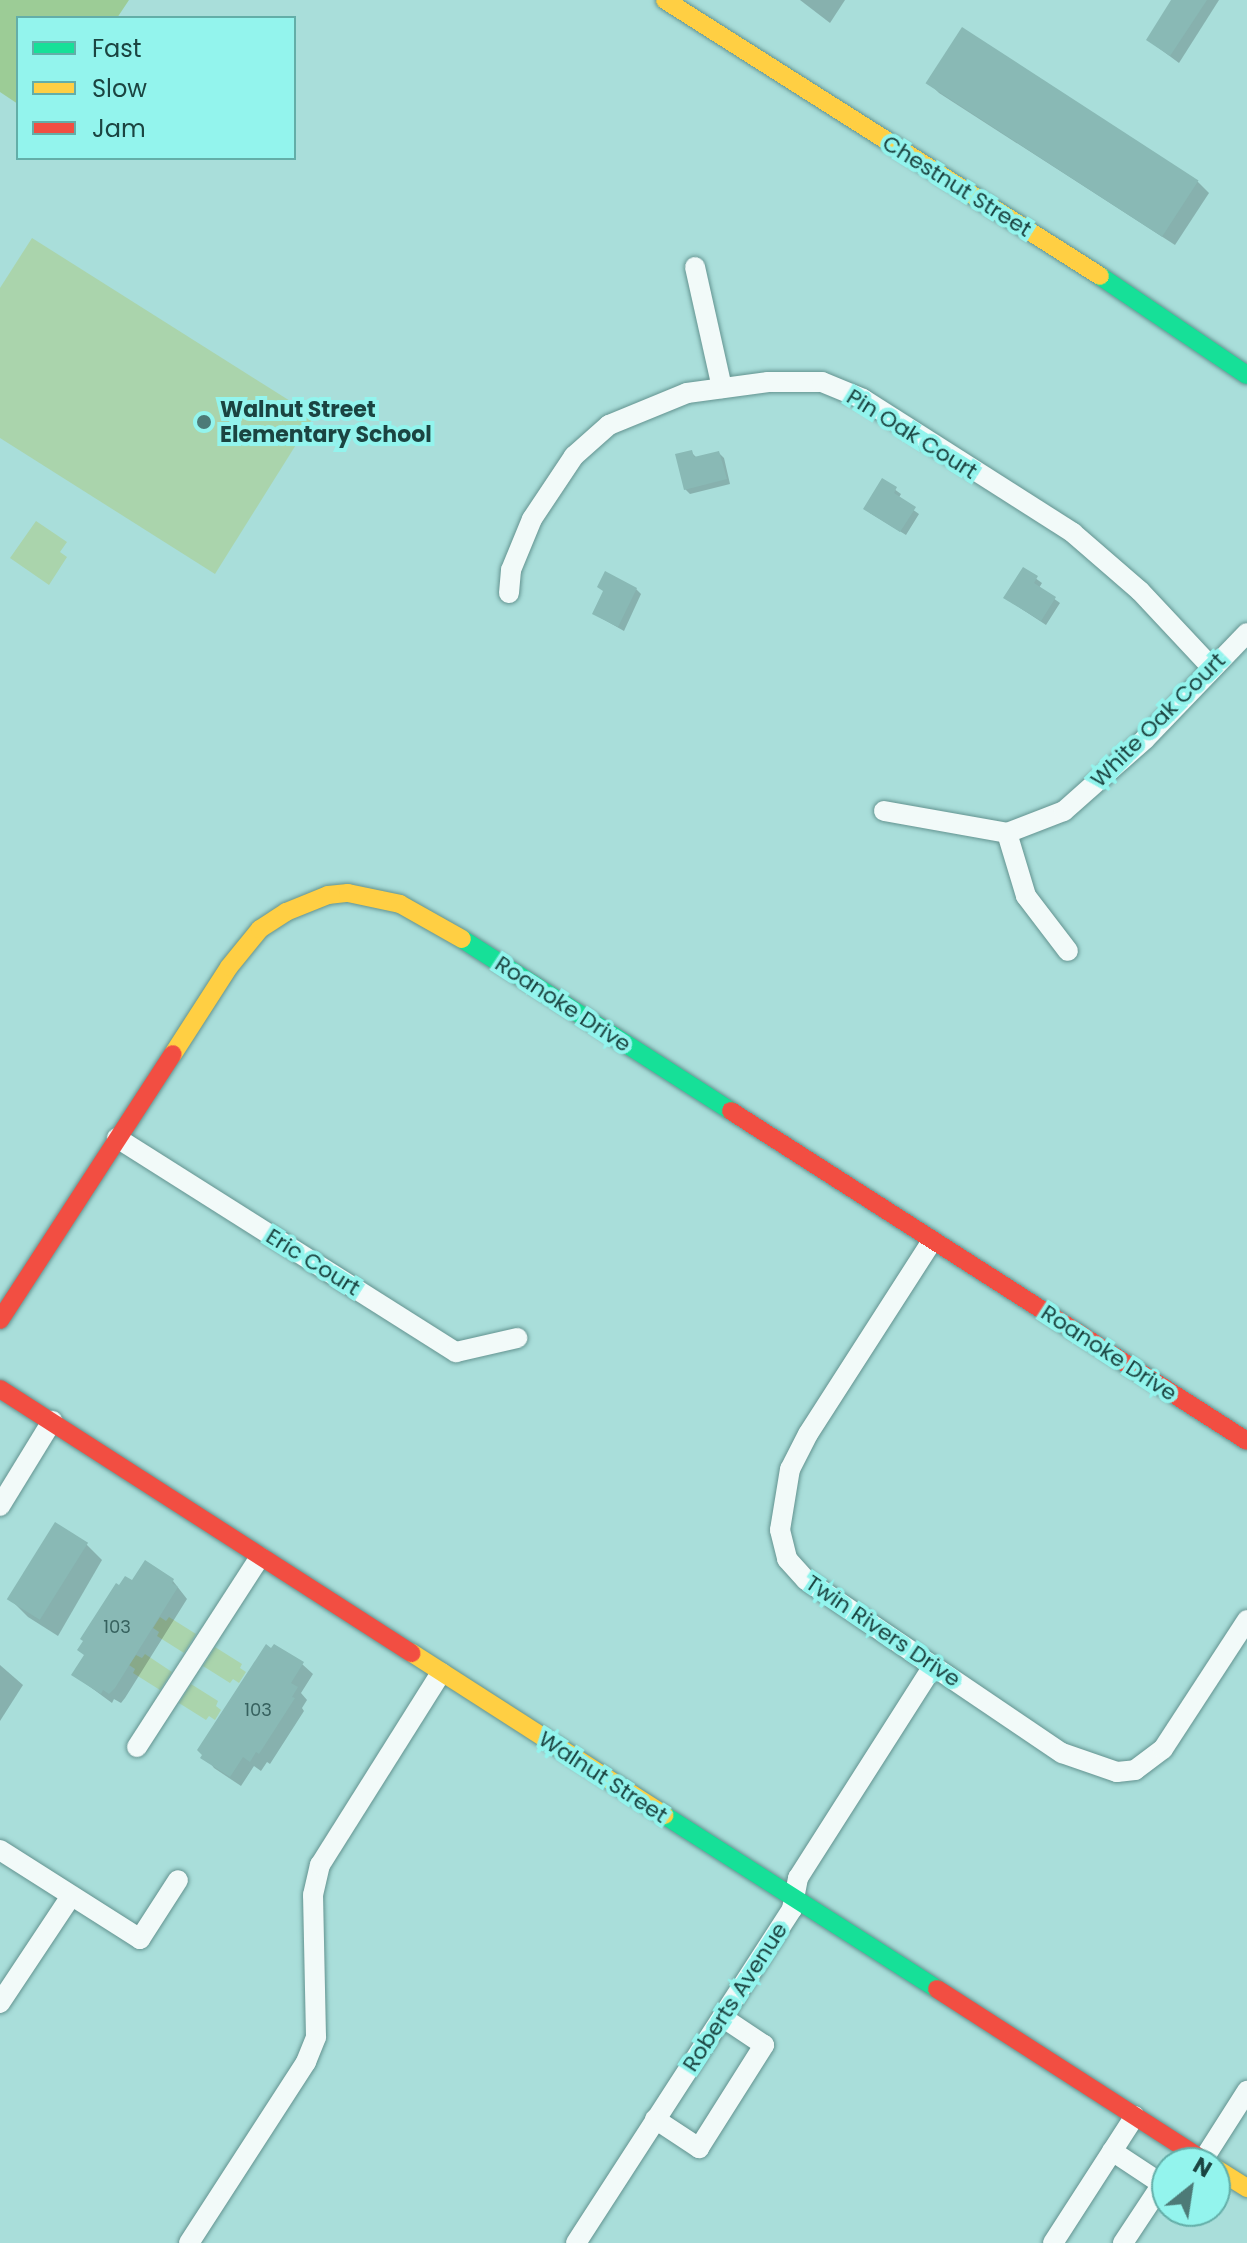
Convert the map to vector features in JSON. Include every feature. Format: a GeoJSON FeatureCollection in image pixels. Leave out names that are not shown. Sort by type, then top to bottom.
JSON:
{"type":"FeatureCollection","features":[{"type":"Feature","properties":{"kind":"street","name":"Chestnut Street"},"geometry":{"type":"LineString","coordinates":[[665,0],[1140,302],[1247,375]]}},
{"type":"Feature","properties":{"kind":"street"},"geometry":{"type":"LineString","coordinates":[[695,267],[722,388]]}},
{"type":"Feature","properties":{"kind":"street","name":"Pin Oak Court"},"geometry":{"type":"LineString","coordinates":[[509,593],[511,570],[532,519],[574,456],[609,425],[687,393],[768,382],[822,382],[863,399],[1073,533],[1140,591],[1211,667]]}},
{"type":"Feature","properties":{"kind":"street","name":"White Oak Court"},"geometry":{"type":"LineString","coordinates":[[1007,833],[1064,811],[1145,739],[1247,633]]}},
{"type":"Feature","properties":{"kind":"street"},"geometry":{"type":"LineString","coordinates":[[884,811],[1007,833],[1026,896],[1068,951]]}},
{"type":"Feature","properties":{"kind":"street","name":"Roanoke Drive"},"geometry":{"type":"LineString","coordinates":[[0,1320],[229,967],[260,929],[286,912],[311,901],[348,893],[400,904],[461,938],[1247,1441]]}},
{"type":"Feature","properties":{"kind":"street","name":"Eric Court"},"geometry":{"type":"LineString","coordinates":[[117,1138],[456,1352],[517,1338]]}},
{"type":"Feature","properties":{"kind":"street","name":"Twin Rivers Drive"},"geometry":{"type":"LineString","coordinates":[[932,1241],[808,1434],[790,1469],[780,1530],[787,1559],[806,1580],[1062,1753],[1117,1772],[1135,1770],[1163,1749],[1247,1620]]}},
{"type":"Feature","properties":{"kind":"street","name":"Walnut Street"},"geometry":{"type":"LineString","coordinates":[[0,1389],[1183,2147]]}},
{"type":"Feature","properties":{"kind":"street"},"geometry":{"type":"LineString","coordinates":[[0,1506],[52,1421]]}},
{"type":"Feature","properties":{"kind":"street"},"geometry":{"type":"LineString","coordinates":[[137,1747],[260,1557]]}},
{"type":"Feature","properties":{"kind":"street","name":"Roberts Avenue"},"geometry":{"type":"LineString","coordinates":[[576,2243],[792,1909],[798,1878],[933,1666]]}},
{"type":"Feature","properties":{"kind":"street"},"geometry":{"type":"LineString","coordinates":[[189,2243],[306,2062],[316,2037],[313,1895],[320,1865],[441,1673]]}},
{"type":"Feature","properties":{"kind":"street"},"geometry":{"type":"LineString","coordinates":[[0,1850],[140,1939],[178,1880]]}},
{"type":"Feature","properties":{"kind":"street"},"geometry":{"type":"LineString","coordinates":[[0,2003],[71,1896]]}},
{"type":"Feature","properties":{"kind":"street"},"geometry":{"type":"LineString","coordinates":[[655,2119],[699,2148],[764,2045],[722,2017]]}},
{"type":"Feature","properties":{"kind":"street"},"geometry":{"type":"LineString","coordinates":[[1218,2147],[1247,2091]]}},
{"type":"Feature","properties":{"kind":"street"},"geometry":{"type":"LineString","coordinates":[[1053,2243],[1135,2116]]}},
{"type":"Feature","properties":{"kind":"street"},"geometry":{"type":"LineString","coordinates":[[1112,2151],[1162,2184],[1123,2243]]}},
{"type":"Feature","properties":{"kind":"green space"},"geometry":{"type":"Polygon","coordinates":[[[0,0],[129,0],[118,16],[16,16],[16,103],[0,92],[0,0]]]}},
{"type":"Feature","properties":{"kind":"green space"},"geometry":{"type":"Polygon","coordinates":[[[32,238],[314,416],[215,574],[0,438],[0,288],[32,238]]]}},
{"type":"Feature","properties":{"kind":"green space"},"geometry":{"type":"Polygon","coordinates":[[[36,521],[67,542],[60,552],[67,557],[49,585],[10,558],[36,521]]]}},
{"type":"Feature","properties":{"kind":"green space"},"geometry":{"type":"Polygon","coordinates":[[[160,1617],[166,1621],[169,1617],[196,1634],[184,1653],[157,1636],[159,1632],[153,1628],[160,1617]]]}},
{"type":"Feature","properties":{"kind":"green space"},"geometry":{"type":"Polygon","coordinates":[[[215,1647],[242,1664],[240,1668],[246,1672],[239,1683],[233,1679],[230,1683],[203,1666],[215,1647]]]}},
{"type":"Feature","properties":{"kind":"green space"},"geometry":{"type":"Polygon","coordinates":[[[145,1654],[172,1672],[160,1690],[133,1673],[135,1669],[129,1665],[136,1655],[142,1658],[145,1654]]]}},
{"type":"Feature","properties":{"kind":"green space"},"geometry":{"type":"Polygon","coordinates":[[[191,1684],[218,1701],[216,1706],[221,1710],[215,1720],[209,1716],[206,1720],[179,1703],[191,1684]]]}},
{"type":"Feature","properties":{"kind":"building"},"geometry":{"type":"Polygon","coordinates":[[[1171,0],[1207,0],[1170,56],[1146,40],[1171,0]]]}},
{"type":"Feature","properties":{"kind":"building"},"geometry":{"type":"Polygon","coordinates":[[[962,27],[1199,181],[1162,237],[926,83],[962,27]]]}},
{"type":"Feature","properties":{"kind":"building"},"geometry":{"type":"Polygon","coordinates":[[[692,450],[694,457],[719,451],[727,479],[684,490],[675,454],[692,450]]]}},
{"type":"Feature","properties":{"kind":"building"},"geometry":{"type":"Polygon","coordinates":[[[882,478],[897,487],[894,493],[916,507],[900,532],[863,509],[882,478]]]}},
{"type":"Feature","properties":{"kind":"building"},"geometry":{"type":"Polygon","coordinates":[[[1023,567],[1038,576],[1034,583],[1056,597],[1041,621],[1003,598],[1023,567]]]}},
{"type":"Feature","properties":{"kind":"building"},"geometry":{"type":"Polygon","coordinates":[[[605,571],[637,588],[618,627],[592,614],[603,591],[597,587],[605,571]]]}},
{"type":"Feature","properties":{"kind":"building"},"geometry":{"type":"Polygon","coordinates":[[[55,1522],[88,1543],[40,1620],[7,1599],[55,1522]]]}},
{"type":"Feature","properties":{"kind":"building"},"geometry":{"type":"Polygon","coordinates":[[[145,1560],[174,1579],[172,1583],[178,1587],[115,1688],[109,1694],[103,1690],[101,1694],[71,1675],[84,1655],[77,1650],[83,1641],[80,1639],[116,1583],[119,1585],[125,1576],[132,1580],[145,1560]]]}},
{"type":"Feature","properties":{"kind":"building"},"geometry":{"type":"Polygon","coordinates":[[[266,1644],[271,1648],[274,1644],[304,1662],[291,1683],[298,1687],[292,1697],[295,1698],[259,1754],[256,1752],[250,1762],[243,1757],[230,1777],[200,1758],[202,1755],[197,1750],[266,1644]]]}},
{"type":"Feature","properties":{"kind":"traffic: fast"},"geometry":{"type":"LineString","coordinates":[[1100,276],[1247,375]]}},
{"type":"Feature","properties":{"kind":"traffic: fast"},"geometry":{"type":"LineString","coordinates":[[462,939],[731,1111]]}},
{"type":"Feature","properties":{"kind":"traffic: fast"},"geometry":{"type":"LineString","coordinates":[[664,1815],[937,1989]]}},
{"type":"Feature","properties":{"kind":"traffic: slow"},"geometry":{"type":"LineString","coordinates":[[665,0],[1100,276]]}},
{"type":"Feature","properties":{"kind":"traffic: slow"},"geometry":{"type":"LineString","coordinates":[[173,1054],[229,967],[260,929],[286,912],[328,895],[348,893],[400,904],[462,939]]}},
{"type":"Feature","properties":{"kind":"traffic: slow"},"geometry":{"type":"LineString","coordinates":[[412,1653],[664,1815]]}},
{"type":"Feature","properties":{"kind":"traffic: slow"},"geometry":{"type":"LineString","coordinates":[[1231,2178],[1247,2188]]}},
{"type":"Feature","properties":{"kind":"traffic: jam"},"geometry":{"type":"LineString","coordinates":[[0,1320],[173,1054]]}},
{"type":"Feature","properties":{"kind":"traffic: jam"},"geometry":{"type":"LineString","coordinates":[[731,1111],[1247,1441]]}},
{"type":"Feature","properties":{"kind":"traffic: jam"},"geometry":{"type":"LineString","coordinates":[[0,1389],[412,1653]]}},
{"type":"Feature","properties":{"kind":"traffic: jam"},"geometry":{"type":"LineString","coordinates":[[937,1989],[1183,2147]]}},
{"type":"Feature","properties":{"kind":"place","name":"Walnut Street Elementary School"},"geometry":{"type":"Point","coordinates":[204,422]}}]}
